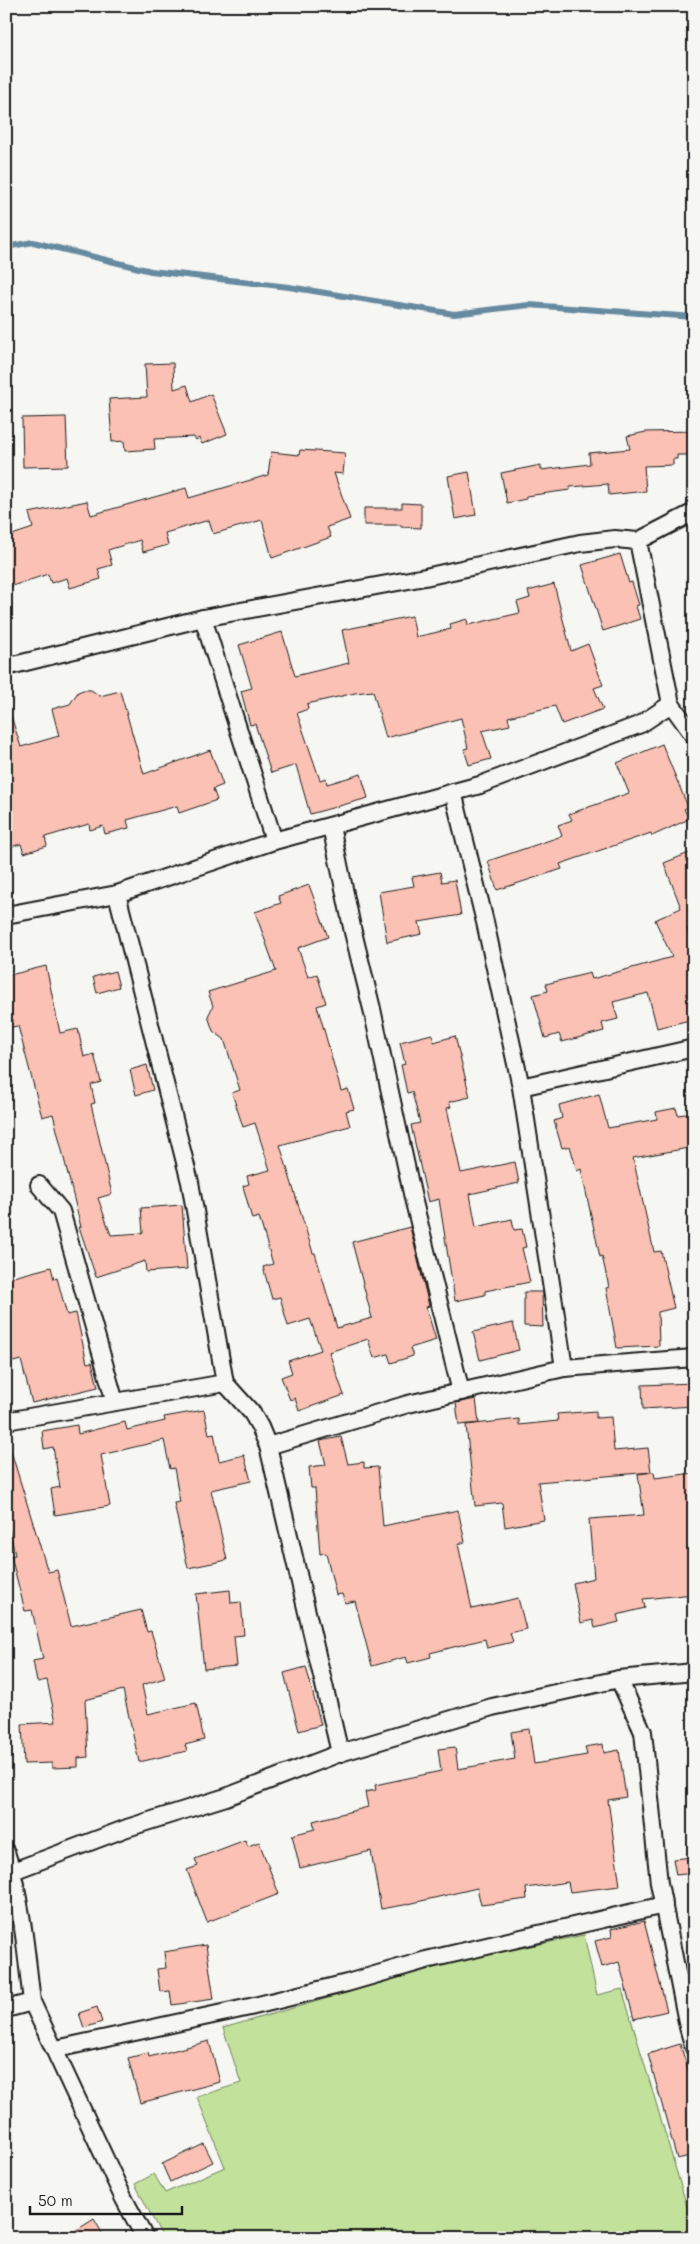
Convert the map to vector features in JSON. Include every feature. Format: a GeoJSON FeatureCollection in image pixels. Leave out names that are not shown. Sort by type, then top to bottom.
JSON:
{"type":"FeatureCollection","features":[{"type":"Feature","properties":{"kind":"street"},"geometry":{"type":"LineString","coordinates":[[6,668],[203,618],[425,577],[580,543],[615,539],[638,541],[694,512]]}},
{"type":"Feature","properties":{"kind":"street"},"geometry":{"type":"LineString","coordinates":[[638,541],[670,704],[694,736]]}},
{"type":"Feature","properties":{"kind":"street"},"geometry":{"type":"LineString","coordinates":[[203,618],[274,842]]}},
{"type":"Feature","properties":{"kind":"street"},"geometry":{"type":"LineString","coordinates":[[6,915],[118,894],[274,842],[480,785],[641,724],[670,704]]}},
{"type":"Feature","properties":{"kind":"street"},"geometry":{"type":"LineString","coordinates":[[452,792],[485,922],[521,1087],[564,1368]]}},
{"type":"Feature","properties":{"kind":"street"},"geometry":{"type":"LineString","coordinates":[[331,826],[413,1198],[461,1392]]}},
{"type":"Feature","properties":{"kind":"street"},"geometry":{"type":"LineString","coordinates":[[118,894],[190,1182],[225,1383],[252,1413],[260,1426],[268,1446],[340,1753]]}},
{"type":"Feature","properties":{"kind":"street"},"geometry":{"type":"LineString","coordinates":[[521,1087],[694,1048]]}},
{"type":"Feature","properties":{"kind":"street"},"geometry":{"type":"LineString","coordinates":[[39,1185],[62,1211],[115,1402]]}},
{"type":"Feature","properties":{"kind":"street"},"geometry":{"type":"LineString","coordinates":[[268,1446],[408,1404],[564,1368],[694,1358]]}},
{"type":"Feature","properties":{"kind":"street"},"geometry":{"type":"LineString","coordinates":[[6,1421],[225,1383]]}},
{"type":"Feature","properties":{"kind":"street"},"geometry":{"type":"LineString","coordinates":[[13,1871],[127,1828],[226,1798],[340,1753],[492,1707],[619,1680],[694,1672]]}},
{"type":"Feature","properties":{"kind":"street"},"geometry":{"type":"LineString","coordinates":[[619,1680],[643,1732],[660,1883],[688,2028],[694,2048]]}},
{"type":"Feature","properties":{"kind":"street"},"geometry":{"type":"LineString","coordinates":[[6,1852],[13,1871],[25,1940],[32,2002],[56,2049],[124,2199],[144,2238]]}},
{"type":"Feature","properties":{"kind":"street"},"geometry":{"type":"LineString","coordinates":[[56,2049],[250,2007],[347,1983],[426,1960],[664,1905]]}},
{"type":"Feature","properties":{"kind":"street"},"geometry":{"type":"LineString","coordinates":[[6,2009],[32,2002]]}},
{"type":"Feature","properties":{"kind":"green space"},"geometry":{"type":"Polygon","coordinates":[[[584,1935],[597,1995],[622,1989],[694,2230],[694,2238],[163,2238],[135,2184],[154,2174],[165,2193],[225,2167],[197,2097],[241,2083],[223,2028],[458,1961],[584,1935]]]}},
{"type":"Feature","properties":{"kind":"building"},"geometry":{"type":"Polygon","coordinates":[[[173,363],[174,389],[187,385],[192,402],[211,394],[227,434],[202,444],[199,438],[196,440],[194,437],[154,439],[155,449],[125,451],[124,441],[112,442],[109,399],[147,397],[145,364],[173,363]]]}},
{"type":"Feature","properties":{"kind":"building"},"geometry":{"type":"Polygon","coordinates":[[[66,417],[68,466],[23,467],[22,418],[66,417]]]}},
{"type":"Feature","properties":{"kind":"building"},"geometry":{"type":"Polygon","coordinates":[[[694,431],[694,455],[677,455],[677,459],[673,459],[673,465],[644,466],[646,491],[609,495],[608,484],[570,487],[570,490],[526,496],[526,499],[507,503],[501,473],[541,465],[541,470],[590,464],[589,453],[630,449],[627,436],[646,432],[694,431]]]}},
{"type":"Feature","properties":{"kind":"building"},"geometry":{"type":"Polygon","coordinates":[[[300,450],[345,453],[343,474],[334,473],[350,519],[327,527],[331,537],[272,558],[262,520],[213,534],[209,520],[165,533],[168,545],[143,552],[140,540],[108,550],[112,565],[98,569],[101,579],[70,588],[67,578],[51,583],[48,574],[6,588],[6,537],[33,528],[29,513],[87,501],[91,515],[186,488],[189,498],[268,475],[271,452],[299,455],[300,450]]]}},
{"type":"Feature","properties":{"kind":"building"},"geometry":{"type":"Polygon","coordinates":[[[469,472],[476,515],[455,519],[448,476],[469,472]]]}},
{"type":"Feature","properties":{"kind":"building"},"geometry":{"type":"Polygon","coordinates":[[[402,503],[421,504],[421,528],[401,527],[401,525],[364,525],[364,508],[402,508],[402,503]]]}},
{"type":"Feature","properties":{"kind":"building"},"geometry":{"type":"Polygon","coordinates":[[[620,554],[629,583],[632,582],[639,605],[636,606],[640,619],[603,631],[582,565],[620,554]]]}},
{"type":"Feature","properties":{"kind":"building"},"geometry":{"type":"Polygon","coordinates":[[[554,584],[571,651],[588,644],[603,685],[594,688],[603,709],[562,724],[555,706],[508,717],[510,725],[482,731],[491,759],[469,765],[464,749],[468,748],[461,718],[386,738],[373,691],[355,693],[307,704],[308,709],[297,713],[320,780],[326,778],[327,784],[361,774],[368,798],[310,814],[296,765],[271,773],[255,724],[250,725],[241,691],[252,688],[239,645],[282,632],[295,676],[349,663],[342,630],[412,616],[416,637],[451,629],[450,624],[467,619],[468,625],[520,613],[517,602],[530,598],[528,591],[554,584]]]}},
{"type":"Feature","properties":{"kind":"building"},"geometry":{"type":"Polygon","coordinates":[[[91,690],[100,696],[120,691],[144,774],[210,750],[223,785],[213,789],[217,800],[179,813],[177,806],[127,820],[129,828],[105,834],[103,826],[90,830],[89,824],[45,837],[47,846],[24,853],[21,844],[6,848],[6,713],[10,713],[21,747],[59,736],[52,709],[70,704],[78,692],[91,690]]]}},
{"type":"Feature","properties":{"kind":"building"},"geometry":{"type":"Polygon","coordinates":[[[662,744],[688,807],[684,809],[689,819],[652,836],[651,833],[560,864],[562,869],[497,890],[488,861],[562,836],[558,825],[572,820],[569,814],[629,793],[617,763],[662,744]]]}},
{"type":"Feature","properties":{"kind":"building"},"geometry":{"type":"Polygon","coordinates":[[[694,851],[694,938],[687,928],[694,956],[694,1019],[657,1028],[648,993],[613,1002],[618,1019],[602,1023],[604,1031],[562,1042],[559,1034],[545,1038],[533,995],[548,991],[546,984],[590,973],[592,979],[672,957],[655,920],[681,908],[664,863],[694,851]]]}},
{"type":"Feature","properties":{"kind":"building"},"geometry":{"type":"Polygon","coordinates":[[[440,872],[442,882],[455,880],[461,915],[419,922],[422,934],[387,942],[379,892],[414,886],[412,877],[440,872]]]}},
{"type":"Feature","properties":{"kind":"building"},"geometry":{"type":"Polygon","coordinates":[[[309,885],[328,937],[298,948],[308,977],[317,974],[326,1003],[317,1006],[341,1091],[348,1089],[354,1109],[346,1111],[350,1126],[280,1145],[337,1328],[372,1318],[352,1242],[410,1227],[429,1306],[426,1307],[436,1340],[410,1348],[413,1356],[391,1363],[388,1354],[374,1358],[368,1339],[329,1352],[344,1395],[299,1411],[295,1398],[290,1400],[281,1377],[292,1373],[288,1361],[321,1350],[310,1319],[288,1326],[280,1297],[272,1299],[263,1267],[273,1264],[259,1217],[252,1219],[243,1186],[249,1184],[247,1176],[270,1170],[255,1123],[243,1127],[232,1093],[240,1090],[224,1039],[213,1031],[208,1016],[213,1006],[208,992],[276,971],[255,912],[281,903],[278,896],[309,885]]]}},
{"type":"Feature","properties":{"kind":"building"},"geometry":{"type":"Polygon","coordinates":[[[46,966],[60,1033],[78,1029],[84,1057],[94,1054],[101,1082],[91,1085],[95,1103],[91,1104],[112,1194],[98,1198],[111,1235],[143,1233],[141,1208],[182,1205],[187,1269],[146,1272],[145,1261],[96,1277],[79,1227],[81,1227],[53,1114],[42,1117],[18,1026],[6,1028],[6,976],[46,966]]]}},
{"type":"Feature","properties":{"kind":"building"},"geometry":{"type":"Polygon","coordinates":[[[115,971],[119,987],[97,993],[93,977],[115,971]]]}},
{"type":"Feature","properties":{"kind":"building"},"geometry":{"type":"Polygon","coordinates":[[[432,1034],[434,1042],[455,1036],[470,1097],[449,1102],[451,1107],[447,1108],[461,1173],[515,1162],[519,1183],[470,1194],[476,1227],[512,1219],[514,1230],[522,1229],[526,1247],[522,1248],[530,1282],[485,1291],[485,1295],[455,1301],[439,1199],[428,1202],[411,1125],[420,1123],[412,1092],[407,1093],[401,1065],[405,1064],[400,1042],[432,1034]]]}},
{"type":"Feature","properties":{"kind":"building"},"geometry":{"type":"Polygon","coordinates":[[[147,1065],[153,1090],[136,1095],[130,1070],[147,1065]]]}},
{"type":"Feature","properties":{"kind":"building"},"geometry":{"type":"Polygon","coordinates":[[[599,1094],[608,1128],[657,1119],[656,1112],[676,1108],[678,1115],[691,1113],[694,1147],[633,1158],[654,1252],[661,1251],[674,1308],[658,1312],[659,1346],[617,1348],[606,1288],[609,1287],[602,1256],[600,1257],[581,1169],[577,1171],[570,1146],[562,1148],[554,1121],[562,1118],[559,1105],[599,1094]]]}},
{"type":"Feature","properties":{"kind":"building"},"geometry":{"type":"Polygon","coordinates":[[[51,1267],[54,1279],[57,1278],[67,1315],[76,1313],[87,1363],[92,1362],[98,1387],[32,1403],[21,1360],[13,1362],[11,1352],[6,1354],[6,1279],[51,1267]]]}},
{"type":"Feature","properties":{"kind":"building"},"geometry":{"type":"Polygon","coordinates":[[[524,1292],[542,1292],[543,1327],[524,1326],[524,1292]]]}},
{"type":"Feature","properties":{"kind":"building"},"geometry":{"type":"Polygon","coordinates":[[[513,1323],[519,1350],[480,1360],[473,1332],[513,1323]]]}},
{"type":"Feature","properties":{"kind":"building"},"geometry":{"type":"Polygon","coordinates":[[[694,1383],[694,1406],[643,1409],[642,1385],[694,1383]]]}},
{"type":"Feature","properties":{"kind":"building"},"geometry":{"type":"Polygon","coordinates":[[[476,1399],[479,1423],[459,1425],[456,1403],[476,1399]]]}},
{"type":"Feature","properties":{"kind":"building"},"geometry":{"type":"Polygon","coordinates":[[[204,1410],[209,1434],[214,1433],[219,1461],[244,1455],[251,1481],[211,1490],[227,1560],[188,1568],[174,1503],[180,1502],[174,1468],[170,1469],[164,1440],[101,1455],[110,1506],[55,1515],[51,1489],[60,1487],[53,1447],[44,1449],[42,1431],[77,1425],[78,1434],[125,1422],[127,1430],[165,1421],[164,1417],[204,1410]]]}},
{"type":"Feature","properties":{"kind":"building"},"geometry":{"type":"Polygon","coordinates":[[[596,1411],[596,1418],[611,1417],[614,1451],[648,1448],[651,1472],[538,1482],[544,1520],[505,1527],[502,1503],[475,1506],[466,1425],[519,1419],[519,1425],[558,1421],[557,1414],[596,1411]]]}},
{"type":"Feature","properties":{"kind":"building"},"geometry":{"type":"Polygon","coordinates":[[[341,1437],[348,1464],[364,1462],[364,1468],[378,1467],[383,1526],[458,1510],[465,1542],[458,1544],[472,1609],[518,1598],[526,1629],[510,1633],[513,1642],[487,1648],[485,1639],[430,1653],[431,1657],[408,1663],[406,1657],[372,1666],[355,1601],[345,1603],[342,1594],[336,1595],[326,1553],[320,1554],[315,1488],[311,1488],[309,1467],[326,1465],[320,1441],[341,1437]]]}},
{"type":"Feature","properties":{"kind":"building"},"geometry":{"type":"Polygon","coordinates":[[[6,1448],[10,1448],[48,1572],[57,1570],[71,1626],[141,1610],[147,1632],[151,1631],[165,1678],[142,1685],[148,1714],[196,1703],[204,1740],[185,1745],[187,1751],[139,1762],[123,1690],[85,1700],[88,1757],[78,1758],[78,1767],[52,1768],[52,1763],[24,1764],[22,1724],[56,1722],[47,1680],[37,1682],[33,1661],[43,1659],[32,1610],[25,1611],[11,1556],[15,1555],[6,1514],[6,1448]]]}},
{"type":"Feature","properties":{"kind":"building"},"geometry":{"type":"Polygon","coordinates":[[[654,1472],[655,1478],[694,1473],[694,1594],[643,1599],[645,1608],[617,1615],[619,1622],[595,1628],[593,1620],[581,1623],[573,1583],[594,1578],[589,1519],[644,1515],[638,1474],[654,1472]]]}},
{"type":"Feature","properties":{"kind":"building"},"geometry":{"type":"Polygon","coordinates":[[[230,1590],[231,1603],[241,1602],[244,1635],[234,1636],[237,1666],[204,1669],[196,1594],[230,1590]]]}},
{"type":"Feature","properties":{"kind":"building"},"geometry":{"type":"Polygon","coordinates":[[[306,1667],[321,1725],[299,1731],[284,1673],[306,1667]]]}},
{"type":"Feature","properties":{"kind":"building"},"geometry":{"type":"Polygon","coordinates":[[[529,1729],[534,1764],[587,1755],[585,1747],[603,1744],[604,1753],[619,1750],[626,1797],[608,1800],[620,1886],[570,1892],[568,1882],[526,1888],[527,1899],[481,1905],[477,1888],[381,1909],[371,1851],[300,1868],[292,1835],[315,1829],[313,1821],[368,1807],[365,1792],[376,1790],[375,1785],[441,1771],[438,1749],[455,1747],[458,1769],[515,1759],[511,1732],[529,1729]]]}},
{"type":"Feature","properties":{"kind":"building"},"geometry":{"type":"Polygon","coordinates":[[[245,1840],[248,1846],[259,1842],[279,1894],[207,1922],[187,1870],[198,1866],[195,1859],[245,1840]]]}},
{"type":"Feature","properties":{"kind":"building"},"geometry":{"type":"Polygon","coordinates":[[[694,1857],[694,1873],[676,1875],[673,1859],[694,1857]]]}},
{"type":"Feature","properties":{"kind":"building"},"geometry":{"type":"Polygon","coordinates":[[[644,1921],[667,2011],[634,2019],[619,1962],[602,1967],[595,1941],[612,1937],[611,1929],[644,1921]]]}},
{"type":"Feature","properties":{"kind":"building"},"geometry":{"type":"Polygon","coordinates":[[[206,1945],[214,1999],[172,2005],[170,1991],[160,1992],[157,1969],[166,1968],[164,1952],[206,1945]]]}},
{"type":"Feature","properties":{"kind":"building"},"geometry":{"type":"Polygon","coordinates":[[[97,2007],[102,2022],[84,2028],[79,2013],[97,2007]]]}},
{"type":"Feature","properties":{"kind":"building"},"geometry":{"type":"Polygon","coordinates":[[[209,2041],[220,2082],[140,2103],[128,2058],[148,2053],[149,2057],[209,2041]]]}},
{"type":"Feature","properties":{"kind":"building"},"geometry":{"type":"Polygon","coordinates":[[[680,2044],[694,2089],[694,2155],[677,2159],[648,2054],[680,2044]]]}},
{"type":"Feature","properties":{"kind":"building"},"geometry":{"type":"Polygon","coordinates":[[[204,2144],[213,2162],[170,2182],[162,2164],[204,2144]]]}},
{"type":"Feature","properties":{"kind":"building"},"geometry":{"type":"Polygon","coordinates":[[[94,2219],[105,2238],[64,2238],[94,2219]]]}},
{"type":"Feature","properties":{"kind":"waterway"},"geometry":{"type":"LineString","coordinates":[[6,247],[33,242],[151,271],[289,287],[454,314],[529,305],[694,317]]}}]}
